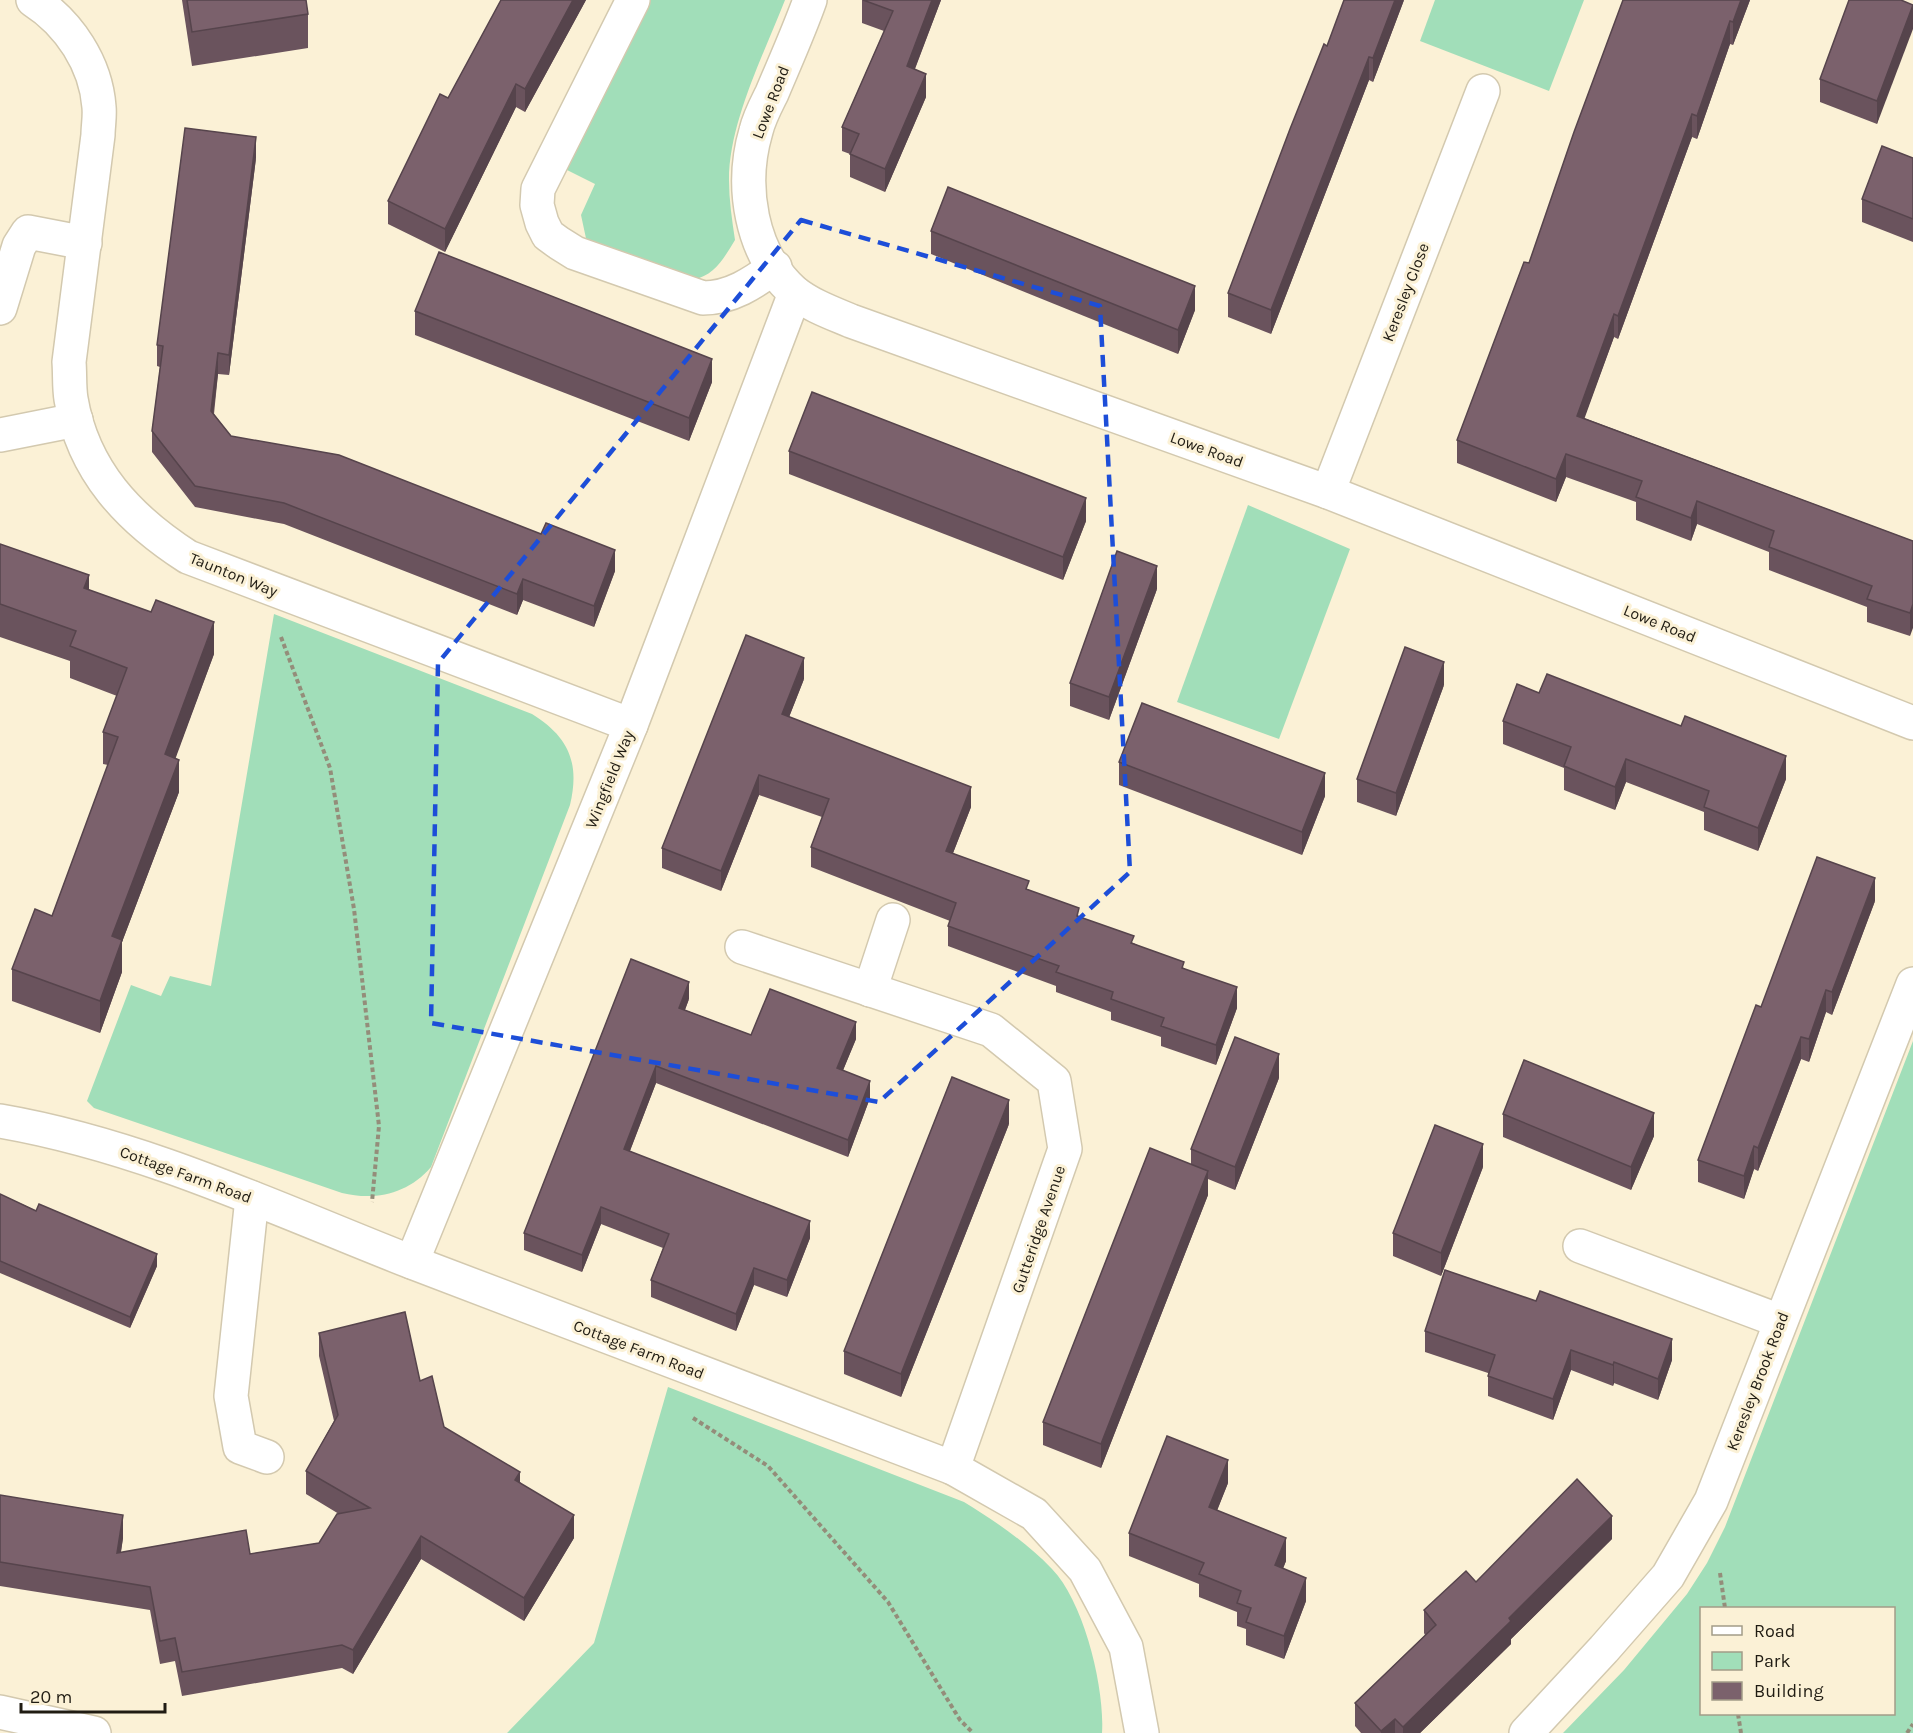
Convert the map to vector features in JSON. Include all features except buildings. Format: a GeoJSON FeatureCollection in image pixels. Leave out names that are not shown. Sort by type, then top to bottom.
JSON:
{"type":"FeatureCollection","features":[{"type":"Feature","properties":{"kind":"street","name":"Taunton Way"},"geometry":{"type":"LineString","coordinates":[[33,0],[49,10],[78,46],[90,69],[99,107],[98,135],[69,362],[71,398],[80,434],[112,493],[137,519],[162,540],[188,557],[631,725]]}},
{"type":"Feature","properties":{"kind":"street"},"geometry":{"type":"LineString","coordinates":[[633,0],[538,189],[537,205],[548,235],[575,253],[703,298],[717,298],[748,286],[775,267]]}},
{"type":"Feature","properties":{"kind":"street","name":"Lowe Road"},"geometry":{"type":"LineString","coordinates":[[810,0],[756,130],[748,189],[751,214],[758,236],[779,276],[795,293],[820,308],[851,321],[1328,492],[1913,723]]}},
{"type":"Feature","properties":{"kind":"street","name":"Keresley Close"},"geometry":{"type":"LineString","coordinates":[[1328,492],[1483,91]]}},
{"type":"Feature","properties":{"kind":"street"},"geometry":{"type":"LineString","coordinates":[[0,308],[19,246],[28,232],[85,243]]}},
{"type":"Feature","properties":{"kind":"street","name":"Wingfield Way"},"geometry":{"type":"LineString","coordinates":[[412,1262],[631,725],[795,293]]}},
{"type":"Feature","properties":{"kind":"street"},"geometry":{"type":"LineString","coordinates":[[0,435],[76,420]]}},
{"type":"Feature","properties":{"kind":"street"},"geometry":{"type":"LineString","coordinates":[[870,990],[893,920]]}},
{"type":"Feature","properties":{"kind":"street","name":"Gutteridge Avenue"},"geometry":{"type":"LineString","coordinates":[[742,947],[991,1030],[1054,1081],[1065,1149],[953,1468]]}},
{"type":"Feature","properties":{"kind":"street","name":"Keresley Brook Road"},"geometry":{"type":"LineString","coordinates":[[1526,1733],[1668,1576],[1711,1501],[1913,984]]}},
{"type":"Feature","properties":{"kind":"street","name":"Cottage Farm Road"},"geometry":{"type":"LineString","coordinates":[[0,1121],[118,1149],[207,1179],[412,1262],[953,1468],[1034,1514],[1085,1570],[1126,1647],[1142,1733]]}},
{"type":"Feature","properties":{"kind":"street"},"geometry":{"type":"LineString","coordinates":[[252,1198],[231,1396],[240,1447],[267,1457]]}},
{"type":"Feature","properties":{"kind":"street"},"geometry":{"type":"LineString","coordinates":[[1580,1246],[1780,1321]]}},
{"type":"Feature","properties":{"kind":"street"},"geometry":{"type":"LineString","coordinates":[[0,1712],[94,1733]]}},
{"type":"Feature","properties":{"kind":"path"},"geometry":{"type":"LineString","coordinates":[[254,582],[286,648],[330,768],[354,909],[379,1126],[371,1209],[360,1241]]}},
{"type":"Feature","properties":{"kind":"path"},"geometry":{"type":"LineString","coordinates":[[689,1415],[768,1466],[888,1602],[960,1720],[973,1733]]}},
{"type":"Feature","properties":{"kind":"path"},"geometry":{"type":"LineString","coordinates":[[1738,1715],[1741,1733]]}},
{"type":"Feature","properties":{"kind":"path"},"geometry":{"type":"LineString","coordinates":[[1907,1733],[1913,1724]]}},
{"type":"Feature","properties":{"kind":"highlighted area"},"geometry":{"type":"Polygon","coordinates":[[[801,220],[1100,306],[1130,872],[879,1102],[431,1023],[438,663],[801,220]]]}},
{"type":"Feature","properties":{"kind":"green space"},"geometry":{"type":"Polygon","coordinates":[[[648,0],[785,0],[749,88],[735,135],[729,180],[735,240],[713,270],[693,280],[587,243],[581,215],[595,184],[563,168],[648,0]]]}},
{"type":"Feature","properties":{"kind":"green space"},"geometry":{"type":"Polygon","coordinates":[[[1435,0],[1584,0],[1549,91],[1420,41],[1435,0]]]}},
{"type":"Feature","properties":{"kind":"green space"},"geometry":{"type":"Polygon","coordinates":[[[1248,505],[1350,549],[1279,739],[1177,702],[1248,505]]]}},
{"type":"Feature","properties":{"kind":"green space"},"geometry":{"type":"Polygon","coordinates":[[[274,614],[532,714],[555,732],[563,742],[572,764],[573,790],[570,805],[431,1167],[412,1184],[390,1193],[367,1196],[342,1193],[94,1108],[87,1101],[131,985],[161,996],[170,976],[211,986],[274,614]]]}},
{"type":"Feature","properties":{"kind":"green space"},"geometry":{"type":"Polygon","coordinates":[[[1913,1041],[1913,1733],[1563,1733],[1624,1670],[1687,1594],[1707,1563],[1725,1527],[1913,1041]]]}},
{"type":"Feature","properties":{"kind":"green space"},"geometry":{"type":"Polygon","coordinates":[[[668,1387],[964,1502],[1021,1541],[1052,1569],[1074,1602],[1096,1670],[1102,1714],[1102,1733],[507,1733],[594,1643],[668,1387]]]}}]}
